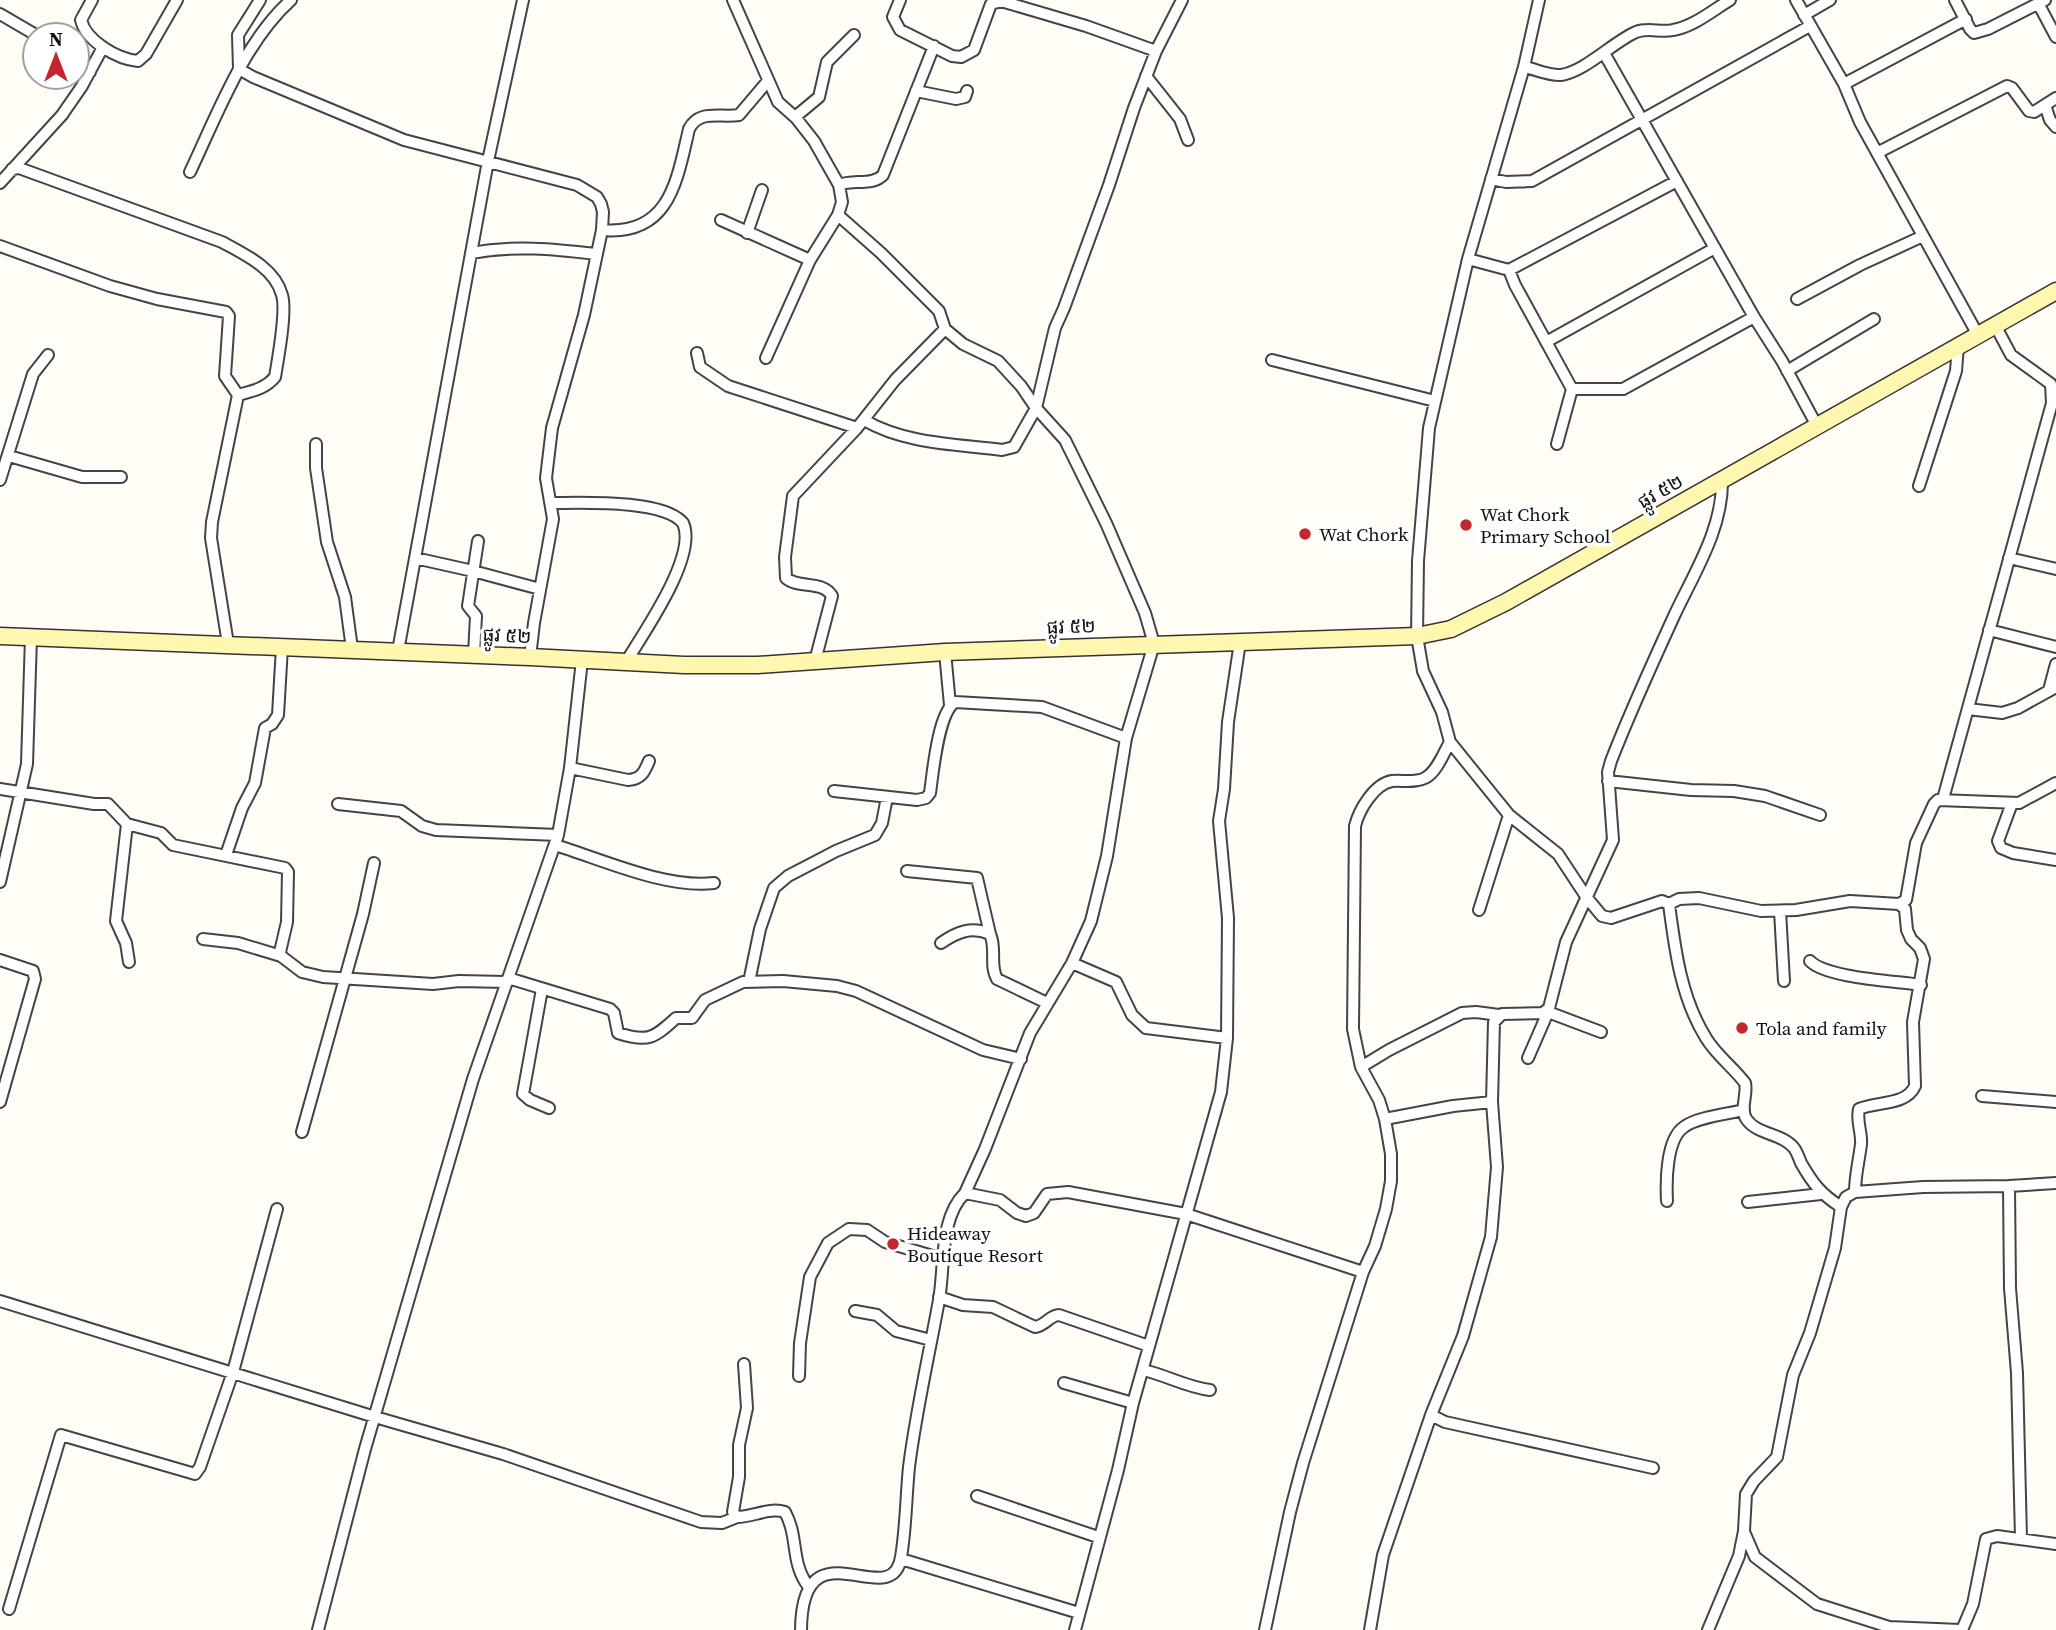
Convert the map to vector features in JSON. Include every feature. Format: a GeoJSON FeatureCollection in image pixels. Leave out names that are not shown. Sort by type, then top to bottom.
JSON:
{"type":"FeatureCollection","features":[{"type":"Feature","properties":{"kind":"street"},"geometry":{"type":"LineString","coordinates":[[92,0],[83,14],[82,24],[90,36],[103,47],[130,60],[142,59],[177,0]]}},
{"type":"Feature","properties":{"kind":"street"},"geometry":{"type":"LineString","coordinates":[[239,69],[238,36],[260,0]]}},
{"type":"Feature","properties":{"kind":"street"},"geometry":{"type":"LineString","coordinates":[[190,172],[239,69],[281,9],[291,0]]}},
{"type":"Feature","properties":{"kind":"street"},"geometry":{"type":"LineString","coordinates":[[398,651],[488,161],[523,0]]}},
{"type":"Feature","properties":{"kind":"street"},"geometry":{"type":"LineString","coordinates":[[733,0],[767,82],[778,102],[795,117],[814,141],[839,185],[842,202],[838,215],[810,260],[766,358]]}},
{"type":"Feature","properties":{"kind":"street"},"geometry":{"type":"LineString","coordinates":[[900,0],[893,17],[896,26],[952,56],[968,55],[974,50],[991,4],[1006,1],[1156,51]]}},
{"type":"Feature","properties":{"kind":"street"},"geometry":{"type":"LineString","coordinates":[[697,353],[700,367],[728,386],[914,439],[1008,450],[1014,447],[1036,408],[1055,328],[1069,296],[1146,76],[1182,0]]}},
{"type":"Feature","properties":{"kind":"street"},"geometry":{"type":"LineString","coordinates":[[1539,0],[1524,67],[1468,259],[1429,428],[1418,561],[1417,636],[1423,671],[1450,741],[1509,816],[1558,854],[1587,898],[1606,918],[1662,901],[1669,904],[1679,899],[1699,898],[1750,909],[1780,911],[1850,901],[1899,904],[1906,900],[1919,837],[1934,804],[1943,799],[2018,803],[2056,783]]}},
{"type":"Feature","properties":{"kind":"street"},"geometry":{"type":"LineString","coordinates":[[1524,67],[1559,75],[1569,72],[1634,33],[1648,29],[1670,31],[1681,28],[1730,0]]}},
{"type":"Feature","properties":{"kind":"street"},"geometry":{"type":"LineString","coordinates":[[1796,0],[1978,335]]}},
{"type":"Feature","properties":{"kind":"street"},"geometry":{"type":"LineString","coordinates":[[1804,15],[1830,0]]}},
{"type":"Feature","properties":{"kind":"street"},"geometry":{"type":"LineString","coordinates":[[1955,0],[1974,33],[2041,2],[2056,37]]}},
{"type":"Feature","properties":{"kind":"street"},"geometry":{"type":"LineString","coordinates":[[0,14],[21,26]]}},
{"type":"Feature","properties":{"kind":"street"},"geometry":{"type":"LineString","coordinates":[[1844,84],[1966,19]]}},
{"type":"Feature","properties":{"kind":"street"},"geometry":{"type":"LineString","coordinates":[[1491,179],[1506,182],[1532,181],[1810,26]]}},
{"type":"Feature","properties":{"kind":"street"},"geometry":{"type":"LineString","coordinates":[[795,117],[819,97],[827,62],[854,34]]}},
{"type":"Feature","properties":{"kind":"street"},"geometry":{"type":"LineString","coordinates":[[839,185],[850,181],[880,179],[934,46]]}},
{"type":"Feature","properties":{"kind":"street"},"geometry":{"type":"LineString","coordinates":[[91,70],[103,47]]}},
{"type":"Feature","properties":{"kind":"street"},"geometry":{"type":"LineString","coordinates":[[1604,53],[1816,426]]}},
{"type":"Feature","properties":{"kind":"street"},"geometry":{"type":"LineString","coordinates":[[239,69],[404,140],[547,175],[587,189],[601,204],[602,230],[584,315],[552,428],[546,478],[553,519],[530,657]]}},
{"type":"Feature","properties":{"kind":"street"},"geometry":{"type":"LineString","coordinates":[[1146,76],[1180,119],[1188,140]]}},
{"type":"Feature","properties":{"kind":"street"},"geometry":{"type":"LineString","coordinates":[[602,230],[622,232],[631,229],[646,221],[665,205],[676,186],[693,121],[701,116],[739,115],[767,82]]}},
{"type":"Feature","properties":{"kind":"street"},"geometry":{"type":"LineString","coordinates":[[1877,153],[2007,86],[2012,88],[2029,111],[2034,112],[2056,98]]}},
{"type":"Feature","properties":{"kind":"street"},"geometry":{"type":"LineString","coordinates":[[0,183],[55,124],[77,91]]}},
{"type":"Feature","properties":{"kind":"street"},"geometry":{"type":"LineString","coordinates":[[916,92],[956,100],[965,97],[967,91]]}},
{"type":"Feature","properties":{"kind":"street"},"geometry":{"type":"LineString","coordinates":[[2045,105],[2050,120],[2056,127]]}},
{"type":"Feature","properties":{"kind":"street"},"geometry":{"type":"LineString","coordinates":[[12,169],[19,168],[222,242],[252,258],[269,274],[283,297],[275,377],[260,389],[238,395]]}},
{"type":"Feature","properties":{"kind":"street"},"geometry":{"type":"LineString","coordinates":[[1468,259],[1509,270],[1677,181]]}},
{"type":"Feature","properties":{"kind":"street"},"geometry":{"type":"LineString","coordinates":[[747,233],[762,190]]}},
{"type":"Feature","properties":{"kind":"street"},"geometry":{"type":"LineString","coordinates":[[801,1630],[801,1613],[808,1586],[825,1574],[888,1577],[894,1573],[901,1559],[910,1465],[951,1219],[965,1194],[1030,1033],[1072,963],[1091,921],[1107,856],[1126,738],[1154,644],[1145,613],[1087,482],[1065,440],[998,361],[963,344],[945,329],[939,311],[838,215]]}},
{"type":"Feature","properties":{"kind":"street"},"geometry":{"type":"LineString","coordinates":[[721,220],[810,260]]}},
{"type":"Feature","properties":{"kind":"street"},"geometry":{"type":"LineString","coordinates":[[1797,299],[1860,265],[1923,236]]}},
{"type":"Feature","properties":{"kind":"street"},"geometry":{"type":"LineString","coordinates":[[0,246],[110,286],[157,299],[226,312],[229,316],[225,376],[238,395],[211,538],[228,644]]}},
{"type":"Feature","properties":{"kind":"street"},"geometry":{"type":"LineString","coordinates":[[471,253],[500,247],[530,247],[596,254]]}},
{"type":"Feature","properties":{"kind":"street"},"geometry":{"type":"LineString","coordinates":[[1546,342],[1715,248]]}},
{"type":"Feature","properties":{"kind":"street"},"geometry":{"type":"LineString","coordinates":[[1509,270],[1572,389],[1557,444]]}},
{"type":"Feature","properties":{"kind":"street","name":"ផ្លូវ ៥២"},"geometry":{"type":"LineString","coordinates":[[0,636],[474,654],[684,666],[758,666],[945,652],[1417,636],[1451,629],[1473,619],[2056,291]]}},
{"type":"Feature","properties":{"kind":"street"},"geometry":{"type":"LineString","coordinates":[[1572,389],[1623,389],[1754,317]]}},
{"type":"Feature","properties":{"kind":"street"},"geometry":{"type":"LineString","coordinates":[[1787,371],[1874,319]]}},
{"type":"Feature","properties":{"kind":"street"},"geometry":{"type":"LineString","coordinates":[[1943,799],[2009,558],[2051,424],[2051,384],[2011,355],[1995,325]]}},
{"type":"Feature","properties":{"kind":"street"},"geometry":{"type":"LineString","coordinates":[[815,661],[832,596],[823,587],[792,582],[786,578],[785,556],[792,504],[797,491],[861,424],[895,380],[945,329]]}},
{"type":"Feature","properties":{"kind":"street"},"geometry":{"type":"LineString","coordinates":[[1919,486],[1955,371],[1958,346]]}},
{"type":"Feature","properties":{"kind":"street"},"geometry":{"type":"LineString","coordinates":[[0,480],[33,374],[48,355]]}},
{"type":"Feature","properties":{"kind":"street"},"geometry":{"type":"LineString","coordinates":[[1272,360],[1435,401]]}},
{"type":"Feature","properties":{"kind":"street"},"geometry":{"type":"LineString","coordinates":[[316,444],[316,468],[327,542],[345,597],[352,649]]}},
{"type":"Feature","properties":{"kind":"street"},"geometry":{"type":"LineString","coordinates":[[9,456],[82,477],[121,477]]}},
{"type":"Feature","properties":{"kind":"street"},"geometry":{"type":"LineString","coordinates":[[1528,1058],[1548,1012],[1566,942],[1613,839],[1609,767],[1619,739],[1708,545],[1722,502],[1722,480]]}},
{"type":"Feature","properties":{"kind":"street"},"geometry":{"type":"LineString","coordinates":[[551,503],[633,505],[673,516],[683,523],[686,534],[677,577],[626,662]]}},
{"type":"Feature","properties":{"kind":"street"},"geometry":{"type":"LineString","coordinates":[[474,654],[476,616],[468,606],[478,541]]}},
{"type":"Feature","properties":{"kind":"street"},"geometry":{"type":"LineString","coordinates":[[415,558],[540,589]]}},
{"type":"Feature","properties":{"kind":"street"},"geometry":{"type":"LineString","coordinates":[[2009,558],[2056,569]]}},
{"type":"Feature","properties":{"kind":"street"},"geometry":{"type":"LineString","coordinates":[[1989,630],[2056,647]]}},
{"type":"Feature","properties":{"kind":"street"},"geometry":{"type":"LineString","coordinates":[[0,882],[27,764],[31,637]]}},
{"type":"Feature","properties":{"kind":"street"},"geometry":{"type":"LineString","coordinates":[[1075,1630],[1118,1471],[1133,1403],[1221,1092],[1227,1038],[1228,918],[1219,821],[1224,789],[1227,730],[1240,642]]}},
{"type":"Feature","properties":{"kind":"street"},"geometry":{"type":"LineString","coordinates":[[226,855],[242,808],[255,783],[265,728],[272,724],[278,715],[282,647]]}},
{"type":"Feature","properties":{"kind":"street"},"geometry":{"type":"LineString","coordinates":[[834,791],[922,800],[930,793],[935,755],[950,705],[945,652]]}},
{"type":"Feature","properties":{"kind":"street"},"geometry":{"type":"LineString","coordinates":[[318,1630],[375,1417],[473,1079],[557,840],[570,768],[582,660]]}},
{"type":"Feature","properties":{"kind":"street"},"geometry":{"type":"LineString","coordinates":[[1968,709],[2002,713],[2018,708],[2053,689],[2056,664]]}},
{"type":"Feature","properties":{"kind":"street"},"geometry":{"type":"LineString","coordinates":[[950,705],[962,701],[976,704],[1042,706],[1126,738]]}},
{"type":"Feature","properties":{"kind":"street"},"geometry":{"type":"LineString","coordinates":[[1265,1630],[1303,1463],[1363,1272],[1375,1246],[1391,1181],[1391,1154],[1385,1119],[1379,1100],[1361,1067],[1353,1029],[1354,840],[1357,821],[1379,786],[1390,781],[1423,779],[1450,741]]}},
{"type":"Feature","properties":{"kind":"street"},"geometry":{"type":"LineString","coordinates":[[570,768],[635,780],[642,776],[649,761]]}},
{"type":"Feature","properties":{"kind":"street"},"geometry":{"type":"LineString","coordinates":[[1608,781],[1691,790],[1734,791],[1765,796],[1820,814]]}},
{"type":"Feature","properties":{"kind":"street"},"geometry":{"type":"LineString","coordinates":[[0,789],[94,804],[105,803],[127,824],[161,833],[173,845],[285,868],[288,872],[287,922],[280,948],[281,956]]}},
{"type":"Feature","properties":{"kind":"street"},"geometry":{"type":"LineString","coordinates":[[749,982],[760,929],[774,888],[800,869],[875,835],[882,823],[887,797]]}},
{"type":"Feature","properties":{"kind":"street"},"geometry":{"type":"LineString","coordinates":[[2012,803],[1998,841],[2001,848],[2013,853],[2056,860]]}},
{"type":"Feature","properties":{"kind":"street"},"geometry":{"type":"LineString","coordinates":[[338,804],[397,810],[422,826],[436,830],[557,840],[631,872],[694,884],[714,883]]}},
{"type":"Feature","properties":{"kind":"street"},"geometry":{"type":"LineString","coordinates":[[1479,910],[1509,816]]}},
{"type":"Feature","properties":{"kind":"street"},"geometry":{"type":"LineString","coordinates":[[127,824],[116,921],[126,943],[129,962]]}},
{"type":"Feature","properties":{"kind":"street"},"geometry":{"type":"LineString","coordinates":[[302,1132],[374,863]]}},
{"type":"Feature","properties":{"kind":"street"},"geometry":{"type":"LineString","coordinates":[[907,870],[976,878],[994,948],[993,972],[997,979],[1047,1003]]}},
{"type":"Feature","properties":{"kind":"street"},"geometry":{"type":"LineString","coordinates":[[1669,904],[1679,970],[1689,1005],[1707,1039],[1745,1083],[1747,1090],[1744,1110],[1748,1122],[1779,1136],[1793,1148],[1821,1194],[1841,1207]]}},
{"type":"Feature","properties":{"kind":"street"},"geometry":{"type":"LineString","coordinates":[[1855,1192],[1855,1172],[1861,1143],[1859,1109],[1901,1099],[1912,1093],[1915,1086],[1913,1022],[1924,959],[1920,948],[1907,930],[1907,913],[1899,904]]}},
{"type":"Feature","properties":{"kind":"street"},"geometry":{"type":"LineString","coordinates":[[1780,911],[1784,981]]}},
{"type":"Feature","properties":{"kind":"street"},"geometry":{"type":"LineString","coordinates":[[941,943],[961,932],[971,930],[990,934]]}},
{"type":"Feature","properties":{"kind":"street"},"geometry":{"type":"LineString","coordinates":[[203,939],[236,942],[281,956],[302,972],[323,977],[433,984],[507,980],[610,1009],[614,1013],[618,1032],[643,1039],[656,1036],[676,1018],[692,1018],[705,1000],[735,984],[783,981],[846,988],[983,1050],[1021,1059]]}},
{"type":"Feature","properties":{"kind":"street"},"geometry":{"type":"LineString","coordinates":[[0,960],[33,971],[35,979],[0,1102]]}},
{"type":"Feature","properties":{"kind":"street"},"geometry":{"type":"LineString","coordinates":[[1810,961],[1817,967],[1843,976],[1921,985]]}},
{"type":"Feature","properties":{"kind":"street"},"geometry":{"type":"LineString","coordinates":[[1072,963],[1116,982],[1132,1015],[1146,1028],[1227,1038]]}},
{"type":"Feature","properties":{"kind":"street"},"geometry":{"type":"LineString","coordinates":[[542,989],[523,1094],[549,1108]]}},
{"type":"Feature","properties":{"kind":"street"},"geometry":{"type":"LineString","coordinates":[[1361,1067],[1462,1013],[1499,1015],[1548,1012],[1601,1032]]}},
{"type":"Feature","properties":{"kind":"street"},"geometry":{"type":"LineString","coordinates":[[1370,1630],[1383,1555],[1431,1415],[1463,1336],[1491,1237],[1497,1167],[1492,1102],[1493,1026],[1499,1015]]}},
{"type":"Feature","properties":{"kind":"street"},"geometry":{"type":"LineString","coordinates":[[1982,1096],[2056,1102]]}},
{"type":"Feature","properties":{"kind":"street"},"geometry":{"type":"LineString","coordinates":[[1385,1119],[1453,1105],[1492,1102]]}},
{"type":"Feature","properties":{"kind":"street"},"geometry":{"type":"LineString","coordinates":[[1667,1201],[1667,1171],[1677,1134],[1690,1124],[1744,1110]]}},
{"type":"Feature","properties":{"kind":"street"},"geometry":{"type":"LineString","coordinates":[[1709,1630],[1739,1556],[1744,1531],[1746,1494],[1754,1481],[1777,1457],[1780,1448],[1793,1375],[1810,1332],[1835,1248],[1841,1207],[1846,1197],[1855,1192],[1923,1186],[2009,1186],[2056,1182]]}},
{"type":"Feature","properties":{"kind":"street"},"geometry":{"type":"LineString","coordinates":[[2009,1186],[2010,1288],[2017,1373],[2021,1538]]}},
{"type":"Feature","properties":{"kind":"street"},"geometry":{"type":"LineString","coordinates":[[965,1194],[1000,1200],[1017,1213],[1026,1216],[1034,1213],[1047,1194],[1068,1192],[1186,1214],[1363,1272]]}},
{"type":"Feature","properties":{"kind":"street"},"geometry":{"type":"LineString","coordinates":[[1748,1202],[1821,1194]]}},
{"type":"Feature","properties":{"kind":"street"},"geometry":{"type":"LineString","coordinates":[[9,1609],[61,1435],[195,1474],[233,1371],[277,1209]]}},
{"type":"Feature","properties":{"kind":"street"},"geometry":{"type":"LineString","coordinates":[[799,1376],[800,1343],[810,1277],[828,1243],[849,1229],[867,1230],[885,1242],[943,1259]]}},
{"type":"Feature","properties":{"kind":"street"},"geometry":{"type":"LineString","coordinates":[[939,1297],[963,1305],[993,1307],[1035,1327],[1059,1315],[1150,1346]]}},
{"type":"Feature","properties":{"kind":"street"},"geometry":{"type":"LineString","coordinates":[[0,1301],[503,1454],[701,1522],[722,1523],[737,1517],[778,1510],[785,1512],[790,1522],[796,1564],[808,1586]]}},
{"type":"Feature","properties":{"kind":"street"},"geometry":{"type":"LineString","coordinates":[[855,1311],[877,1315],[896,1331],[931,1340]]}},
{"type":"Feature","properties":{"kind":"street"},"geometry":{"type":"LineString","coordinates":[[737,1517],[733,1512],[739,1477],[739,1446],[748,1400],[744,1364]]}},
{"type":"Feature","properties":{"kind":"street"},"geometry":{"type":"LineString","coordinates":[[1143,1370],[1210,1390]]}},
{"type":"Feature","properties":{"kind":"street"},"geometry":{"type":"LineString","coordinates":[[1064,1383],[1133,1403]]}},
{"type":"Feature","properties":{"kind":"street"},"geometry":{"type":"LineString","coordinates":[[1431,1415],[1445,1422],[1653,1468]]}},
{"type":"Feature","properties":{"kind":"street"},"geometry":{"type":"LineString","coordinates":[[976,1496],[1098,1537]]}},
{"type":"Feature","properties":{"kind":"street"},"geometry":{"type":"LineString","coordinates":[[1744,1531],[1755,1557],[1817,1604],[1889,1627],[1961,1630],[1973,1604],[1986,1539],[1997,1536],[2056,1544]]}},
{"type":"Feature","properties":{"kind":"street"},"geometry":{"type":"LineString","coordinates":[[901,1559],[1079,1613]]}},
{"type":"Feature","properties":{"kind":"place","name":"Wat Chork Primary School"},"geometry":{"type":"Point","coordinates":[1466,525]}},
{"type":"Feature","properties":{"kind":"place","name":"Wat Chork"},"geometry":{"type":"Point","coordinates":[1305,534]}},
{"type":"Feature","properties":{"kind":"place","name":"Tola and family"},"geometry":{"type":"Point","coordinates":[1742,1028]}},
{"type":"Feature","properties":{"kind":"place","name":"Hideaway Boutique Resort"},"geometry":{"type":"Point","coordinates":[893,1244]}}]}
